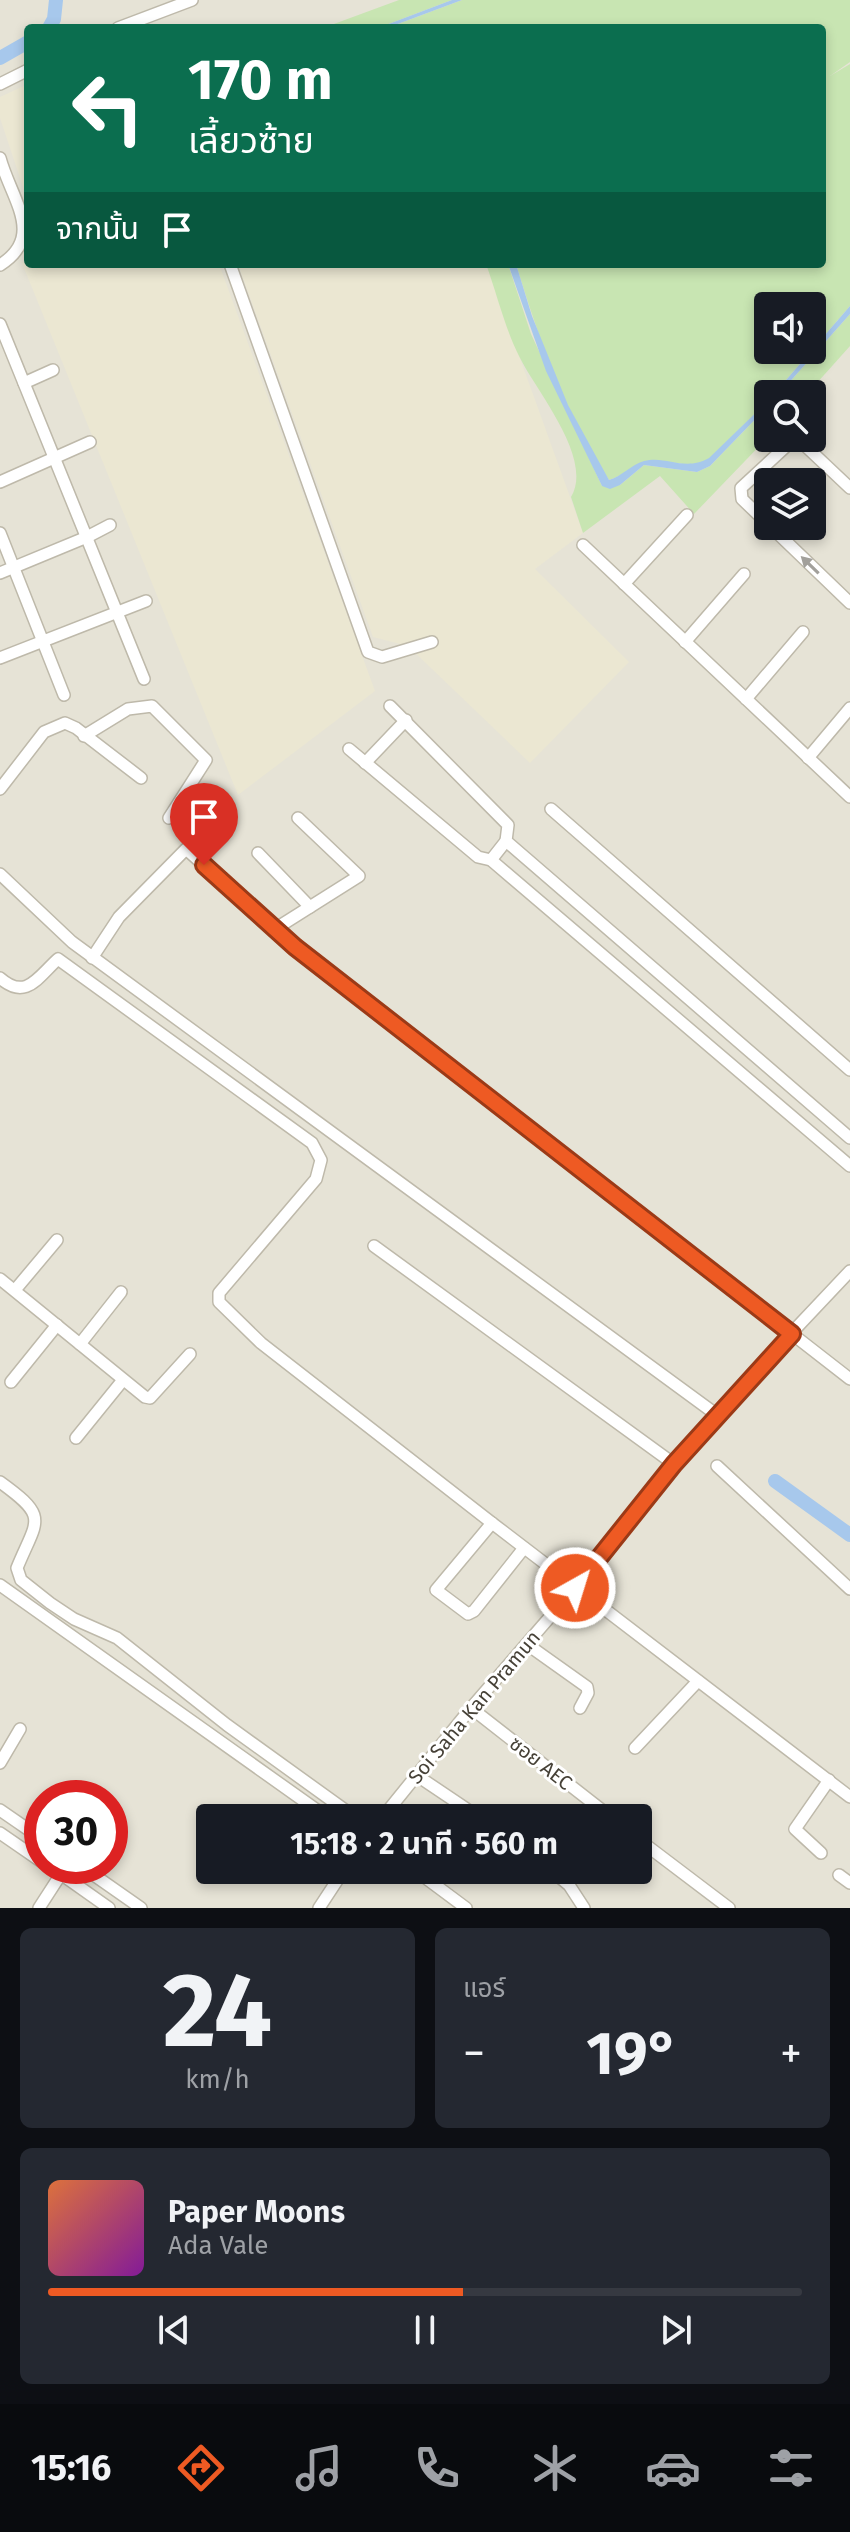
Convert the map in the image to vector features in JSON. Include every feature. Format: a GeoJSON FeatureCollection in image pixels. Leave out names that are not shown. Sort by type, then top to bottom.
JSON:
{"type":"FeatureCollection","features":[{"type":"Feature","properties":{"kind":"street"},"geometry":{"type":"LineString","coordinates":[[129,24],[192,0]]}},
{"type":"Feature","properties":{"kind":"street"},"geometry":{"type":"LineString","coordinates":[[0,84],[24,72]]}},
{"type":"Feature","properties":{"kind":"street"},"geometry":{"type":"LineString","coordinates":[[0,158],[24,226]]}},
{"type":"Feature","properties":{"kind":"street"},"geometry":{"type":"LineString","coordinates":[[0,265],[23,244],[24,236]]}},
{"type":"Feature","properties":{"kind":"street"},"geometry":{"type":"LineString","coordinates":[[231,268],[368,652],[382,657],[432,642]]}},
{"type":"Feature","properties":{"kind":"street"},"geometry":{"type":"LineString","coordinates":[[0,324],[5,353],[24,383],[144,679]]}},
{"type":"Feature","properties":{"kind":"street"},"geometry":{"type":"LineString","coordinates":[[24,383],[53,370]]}},
{"type":"Feature","properties":{"kind":"street"},"geometry":{"type":"LineString","coordinates":[[0,482],[90,442]]}},
{"type":"Feature","properties":{"kind":"street"},"geometry":{"type":"LineString","coordinates":[[763,468],[781,452]]}},
{"type":"Feature","properties":{"kind":"street"},"geometry":{"type":"LineString","coordinates":[[811,452],[850,488]]}},
{"type":"Feature","properties":{"kind":"street"},"geometry":{"type":"LineString","coordinates":[[754,476],[741,488],[742,499],[754,511]]}},
{"type":"Feature","properties":{"kind":"street"},"geometry":{"type":"LineString","coordinates":[[624,584],[687,515]]}},
{"type":"Feature","properties":{"kind":"street"},"geometry":{"type":"LineString","coordinates":[[0,573],[110,525]]}},
{"type":"Feature","properties":{"kind":"street"},"geometry":{"type":"LineString","coordinates":[[0,533],[64,695]]}},
{"type":"Feature","properties":{"kind":"street"},"geometry":{"type":"LineString","coordinates":[[785,540],[850,603]]}},
{"type":"Feature","properties":{"kind":"street"},"geometry":{"type":"LineString","coordinates":[[583,545],[850,797]]}},
{"type":"Feature","properties":{"kind":"street"},"geometry":{"type":"LineString","coordinates":[[685,642],[744,574]]}},
{"type":"Feature","properties":{"kind":"street"},"geometry":{"type":"LineString","coordinates":[[0,658],[146,601]]}},
{"type":"Feature","properties":{"kind":"street"},"geometry":{"type":"LineString","coordinates":[[746,699],[803,632]]}},
{"type":"Feature","properties":{"kind":"street"},"geometry":{"type":"LineString","coordinates":[[84,736],[128,709],[152,706],[206,760],[169,818]]}},
{"type":"Feature","properties":{"kind":"street"},"geometry":{"type":"LineString","coordinates":[[390,706],[508,825],[506,841],[491,860]]}},
{"type":"Feature","properties":{"kind":"street"},"geometry":{"type":"LineString","coordinates":[[808,758],[850,708]]}},
{"type":"Feature","properties":{"kind":"street"},"geometry":{"type":"LineString","coordinates":[[365,763],[406,720]]}},
{"type":"Feature","properties":{"kind":"street"},"geometry":{"type":"LineString","coordinates":[[0,789],[44,732],[65,723],[141,778]]}},
{"type":"Feature","properties":{"kind":"street"},"geometry":{"type":"LineString","coordinates":[[349,749],[478,857],[491,860],[848,1160]]}},
{"type":"Feature","properties":{"kind":"street"},"geometry":{"type":"LineString","coordinates":[[551,809],[850,1070]]}},
{"type":"Feature","properties":{"kind":"street"},"geometry":{"type":"LineString","coordinates":[[275,929],[359,876],[298,818]]}},
{"type":"Feature","properties":{"kind":"street"},"geometry":{"type":"LineString","coordinates":[[506,841],[850,1138]]}},
{"type":"Feature","properties":{"kind":"street"},"geometry":{"type":"LineString","coordinates":[[92,958],[119,917],[186,849],[275,929],[850,1379]]}},
{"type":"Feature","properties":{"kind":"street"},"geometry":{"type":"LineString","coordinates":[[258,853],[310,907]]}},
{"type":"Feature","properties":{"kind":"street"},"geometry":{"type":"LineString","coordinates":[[0,874],[92,958],[717,1415]]}},
{"type":"Feature","properties":{"kind":"street"},"geometry":{"type":"LineString","coordinates":[[0,978],[11,988],[21,989],[30,985],[72,942]]}},
{"type":"Feature","properties":{"kind":"street"},"geometry":{"type":"LineString","coordinates":[[620,969],[633,951]]}},
{"type":"Feature","properties":{"kind":"street"},"geometry":{"type":"LineString","coordinates":[[58,959],[312,1143],[321,1160],[316,1179],[219,1293],[219,1302],[261,1343],[850,1797]]}},
{"type":"Feature","properties":{"kind":"street"},"geometry":{"type":"LineString","coordinates":[[762,1090],[775,1074]]}},
{"type":"Feature","properties":{"kind":"street"},"geometry":{"type":"LineString","coordinates":[[15,1290],[57,1240]]}},
{"type":"Feature","properties":{"kind":"street"},"geometry":{"type":"LineString","coordinates":[[374,1246],[674,1464]]}},
{"type":"Feature","properties":{"kind":"street","name":"Soi Saha Kan Pramun"},"geometry":{"type":"LineString","coordinates":[[393,1804],[471,1708],[528,1645],[674,1464],[850,1271]]}},
{"type":"Feature","properties":{"kind":"street"},"geometry":{"type":"LineString","coordinates":[[0,1279],[145,1397],[150,1398],[190,1354]]}},
{"type":"Feature","properties":{"kind":"street"},"geometry":{"type":"LineString","coordinates":[[80,1344],[121,1292]]}},
{"type":"Feature","properties":{"kind":"street"},"geometry":{"type":"LineString","coordinates":[[11,1382],[57,1325]]}},
{"type":"Feature","properties":{"kind":"street"},"geometry":{"type":"LineString","coordinates":[[76,1438],[123,1380]]}},
{"type":"Feature","properties":{"kind":"street"},"geometry":{"type":"LineString","coordinates":[[717,1466],[850,1589]]}},
{"type":"Feature","properties":{"kind":"street"},"geometry":{"type":"LineString","coordinates":[[0,1482],[31,1509],[36,1519],[36,1528],[17,1568],[21,1580],[74,1619],[117,1638],[227,1725],[337,1804]]}},
{"type":"Feature","properties":{"kind":"street"},"geometry":{"type":"LineString","coordinates":[[492,1523],[437,1587],[438,1594],[462,1612],[468,1614],[474,1611],[524,1548]]}},
{"type":"Feature","properties":{"kind":"street"},"geometry":{"type":"LineString","coordinates":[[0,1585],[308,1804]]}},
{"type":"Feature","properties":{"kind":"street"},"geometry":{"type":"LineString","coordinates":[[528,1645],[587,1687],[580,1708]]}},
{"type":"Feature","properties":{"kind":"street"},"geometry":{"type":"LineString","coordinates":[[635,1748],[698,1681]]}},
{"type":"Feature","properties":{"kind":"street","name":"ซอย AEC"},"geometry":{"type":"LineString","coordinates":[[471,1708],[594,1804]]}},
{"type":"Feature","properties":{"kind":"street"},"geometry":{"type":"LineString","coordinates":[[0,1763],[20,1729]]}},
{"type":"Feature","properties":{"kind":"street"},"geometry":{"type":"LineString","coordinates":[[416,1775],[459,1804]]}},
{"type":"Feature","properties":{"kind":"street"},"geometry":{"type":"LineString","coordinates":[[821,1853],[795,1829],[829,1780]]}},
{"type":"Feature","properties":{"kind":"street"},"geometry":{"type":"LineString","coordinates":[[0,1810],[24,1827]]}},
{"type":"Feature","properties":{"kind":"street"},"geometry":{"type":"LineString","coordinates":[[0,1833],[24,1850]]}},
{"type":"Feature","properties":{"kind":"street"},"geometry":{"type":"LineString","coordinates":[[652,1850],[729,1908]]}},
{"type":"Feature","properties":{"kind":"street"},"geometry":{"type":"LineString","coordinates":[[839,1875],[850,1883]]}},
{"type":"Feature","properties":{"kind":"street"},"geometry":{"type":"LineString","coordinates":[[39,1908],[55,1884]]}},
{"type":"Feature","properties":{"kind":"street"},"geometry":{"type":"LineString","coordinates":[[75,1884],[109,1908]]}},
{"type":"Feature","properties":{"kind":"street"},"geometry":{"type":"LineString","coordinates":[[107,1884],[141,1908]]}},
{"type":"Feature","properties":{"kind":"street"},"geometry":{"type":"LineString","coordinates":[[319,1908],[335,1884]]}},
{"type":"Feature","properties":{"kind":"street"},"geometry":{"type":"LineString","coordinates":[[434,1884],[466,1908]]}},
{"type":"Feature","properties":{"kind":"street"},"geometry":{"type":"LineString","coordinates":[[568,1884],[584,1908]]}},
{"type":"Feature","properties":{"kind":"shaded area"},"geometry":{"type":"Polygon","coordinates":[[[0,0],[850,0],[850,1908],[0,1908],[0,0]]]}},
{"type":"Feature","properties":{"kind":"shaded area"},"geometry":{"type":"Polygon","coordinates":[[[24,86],[24,190],[0,118],[0,97],[24,86]]]}},
{"type":"Feature","properties":{"kind":"shaded area"},"geometry":{"type":"Polygon","coordinates":[[[24,268],[220,268],[375,691],[238,795],[24,268]]]}},
{"type":"Feature","properties":{"kind":"shaded area"},"geometry":{"type":"Polygon","coordinates":[[[239,268],[487,268],[583,533],[535,569],[629,662],[530,763],[408,646],[373,637],[239,268]]]}},
{"type":"Feature","properties":{"kind":"green space"},"geometry":{"type":"Polygon","coordinates":[[[399,0],[452,0],[389,24],[334,24],[399,0]]]}},
{"type":"Feature","properties":{"kind":"green space"},"geometry":{"type":"Polygon","coordinates":[[[462,0],[850,0],[850,62],[830,76],[850,64],[850,306],[826,334],[826,292],[754,292],[754,364],[800,364],[786,380],[754,380],[754,415],[709,459],[701,462],[651,462],[609,480],[567,404],[517,268],[826,268],[826,24],[398,24],[462,0]]]}},
{"type":"Feature","properties":{"kind":"green space"},"geometry":{"type":"Polygon","coordinates":[[[487,268],[509,268],[531,334],[602,486],[620,485],[644,465],[697,472],[710,466],[754,420],[754,452],[694,514],[660,476],[583,533],[571,497],[576,482],[569,445],[515,347],[487,268]]]}},
{"type":"Feature","properties":{"kind":"green space"},"geometry":{"type":"Polygon","coordinates":[[[850,314],[850,346],[820,380],[791,380],[806,364],[826,364],[826,341],[850,314]]]}},
{"type":"Feature","properties":{"kind":"water"},"geometry":{"type":"Polygon","coordinates":[[[452,0],[462,0],[398,24],[389,24],[452,0]]]}},
{"type":"Feature","properties":{"kind":"water"},"geometry":{"type":"Polygon","coordinates":[[[509,268],[517,268],[532,316],[568,405],[609,480],[644,461],[692,464],[709,458],[754,415],[754,420],[710,466],[697,472],[644,465],[620,485],[610,489],[602,486],[546,371],[509,268]]]}},
{"type":"Feature","properties":{"kind":"water"},"geometry":{"type":"Polygon","coordinates":[[[850,306],[850,314],[826,341],[826,334],[850,306]]]}},
{"type":"Feature","properties":{"kind":"water"},"geometry":{"type":"Polygon","coordinates":[[[800,364],[806,364],[791,380],[786,380],[800,364]]]}},
{"type":"Feature","properties":{"kind":"waterway"},"geometry":{"type":"LineString","coordinates":[[51,24],[56,0]]}},
{"type":"Feature","properties":{"kind":"waterway"},"geometry":{"type":"LineString","coordinates":[[0,58],[24,44]]}},
{"type":"Feature","properties":{"kind":"waterway"},"geometry":{"type":"LineString","coordinates":[[775,1481],[850,1535]]}},
{"type":"Feature","properties":{"kind":"route"},"geometry":{"type":"LineString","coordinates":[[204,865],[295,947],[792,1334],[674,1464],[575,1588]]}}]}
